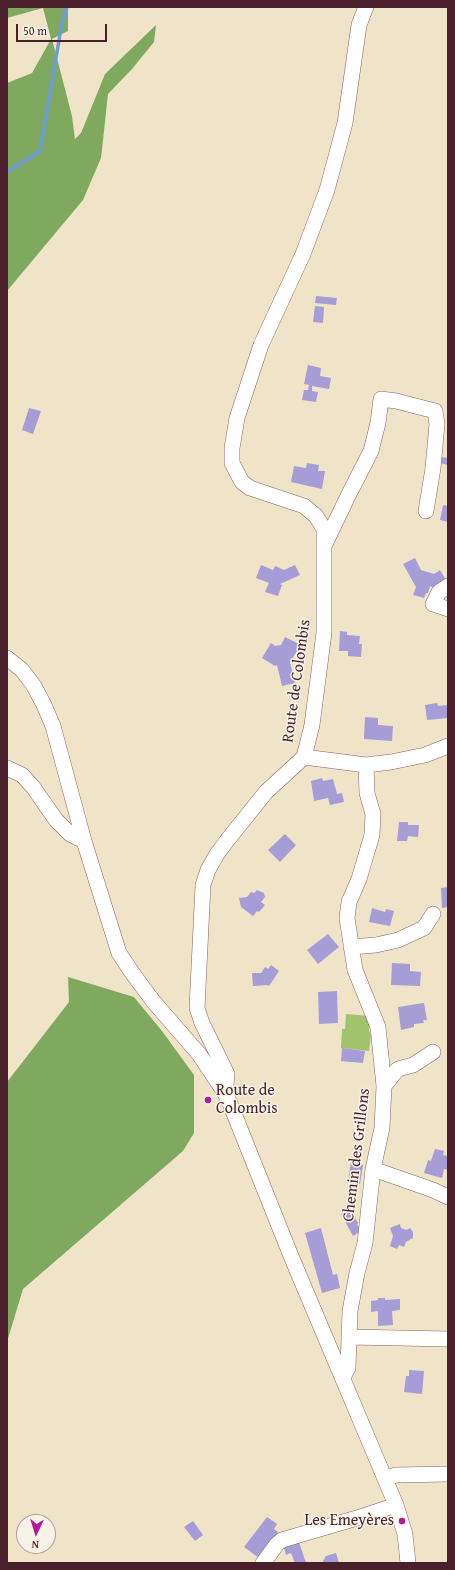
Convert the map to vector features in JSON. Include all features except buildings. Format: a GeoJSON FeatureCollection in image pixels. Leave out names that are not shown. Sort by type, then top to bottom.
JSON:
{"type":"FeatureCollection","features":[{"type":"Feature","properties":{"kind":"street"},"geometry":{"type":"LineString","coordinates":[[325,545],[324,529],[316,516],[304,506],[250,488],[242,482],[232,463],[232,448],[238,418],[261,345],[303,254],[327,190],[345,123],[359,25],[366,7]]}},
{"type":"Feature","properties":{"kind":"street"},"geometry":{"type":"LineString","coordinates":[[325,545],[371,451],[378,423],[381,399],[396,401],[435,411],[437,424],[433,468],[426,511]]}},
{"type":"Feature","properties":{"kind":"street","name":"Route de Colombis"},"geometry":{"type":"LineString","coordinates":[[223,1090],[226,1085],[226,1074],[202,1023],[197,1008],[203,885],[208,870],[217,854],[229,838],[266,792],[304,757],[312,725],[324,632],[325,545]]}},
{"type":"Feature","properties":{"kind":"street"},"geometry":{"type":"LineString","coordinates":[[448,586],[439,592],[433,604],[448,609]]}},
{"type":"Feature","properties":{"kind":"street"},"geometry":{"type":"LineString","coordinates":[[7,658],[22,670],[34,686],[44,705],[60,749],[84,841],[119,953],[153,1001],[199,1054],[223,1090],[386,1478],[405,1534],[408,1563]]}},
{"type":"Feature","properties":{"kind":"street"},"geometry":{"type":"LineString","coordinates":[[304,757],[366,765],[391,762],[425,755],[448,746]]}},
{"type":"Feature","properties":{"kind":"street","name":"Chemin des Grillons"},"geometry":{"type":"LineString","coordinates":[[343,1377],[348,1368],[350,1311],[357,1273],[365,1243],[373,1169],[382,1128],[384,1086],[378,1028],[355,970],[347,918],[349,902],[359,879],[372,834],[374,814],[367,793],[366,765]]}},
{"type":"Feature","properties":{"kind":"street"},"geometry":{"type":"LineString","coordinates":[[7,768],[22,775],[33,787],[56,820],[70,834],[84,841]]}},
{"type":"Feature","properties":{"kind":"street"},"geometry":{"type":"LineString","coordinates":[[351,947],[376,945],[398,940],[424,928],[434,914]]}},
{"type":"Feature","properties":{"kind":"street"},"geometry":{"type":"LineString","coordinates":[[384,1086],[398,1069],[413,1065],[433,1052]]}},
{"type":"Feature","properties":{"kind":"street"},"geometry":{"type":"LineString","coordinates":[[373,1169],[433,1190],[448,1197]]}},
{"type":"Feature","properties":{"kind":"street"},"geometry":{"type":"LineString","coordinates":[[350,1337],[448,1339]]}},
{"type":"Feature","properties":{"kind":"street"},"geometry":{"type":"LineString","coordinates":[[386,1478],[396,1475],[448,1474]]}},
{"type":"Feature","properties":{"kind":"street"},"geometry":{"type":"LineString","coordinates":[[263,1563],[277,1544],[282,1540],[396,1505]]}},
{"type":"Feature","properties":{"kind":"green space"},"geometry":{"type":"Polygon","coordinates":[[[7,7],[68,7],[68,31],[52,39],[72,116],[75,139],[81,133],[105,74],[156,25],[154,42],[132,69],[108,94],[101,158],[83,200],[7,291],[7,83],[32,73],[51,39],[43,8],[7,18],[7,7]]]}},
{"type":"Feature","properties":{"kind":"green space"},"geometry":{"type":"Polygon","coordinates":[[[68,977],[134,997],[162,1031],[194,1075],[194,1133],[183,1151],[23,1289],[7,1342],[7,1082],[69,1002],[68,977]]]}},
{"type":"Feature","properties":{"kind":"green space"},"geometry":{"type":"Polygon","coordinates":[[[346,1014],[370,1016],[369,1031],[371,1035],[369,1051],[341,1048],[342,1029],[345,1029],[346,1014]]]}},
{"type":"Feature","properties":{"kind":"waterway"},"geometry":{"type":"LineString","coordinates":[[7,172],[40,151],[62,23],[67,7]]}},
{"type":"Feature","properties":{"kind":"place","name":"Route de Colombis"},"geometry":{"type":"Point","coordinates":[208,1100]}},
{"type":"Feature","properties":{"kind":"place","name":"Les Emeyères"},"geometry":{"type":"Point","coordinates":[402,1521]}}]}
